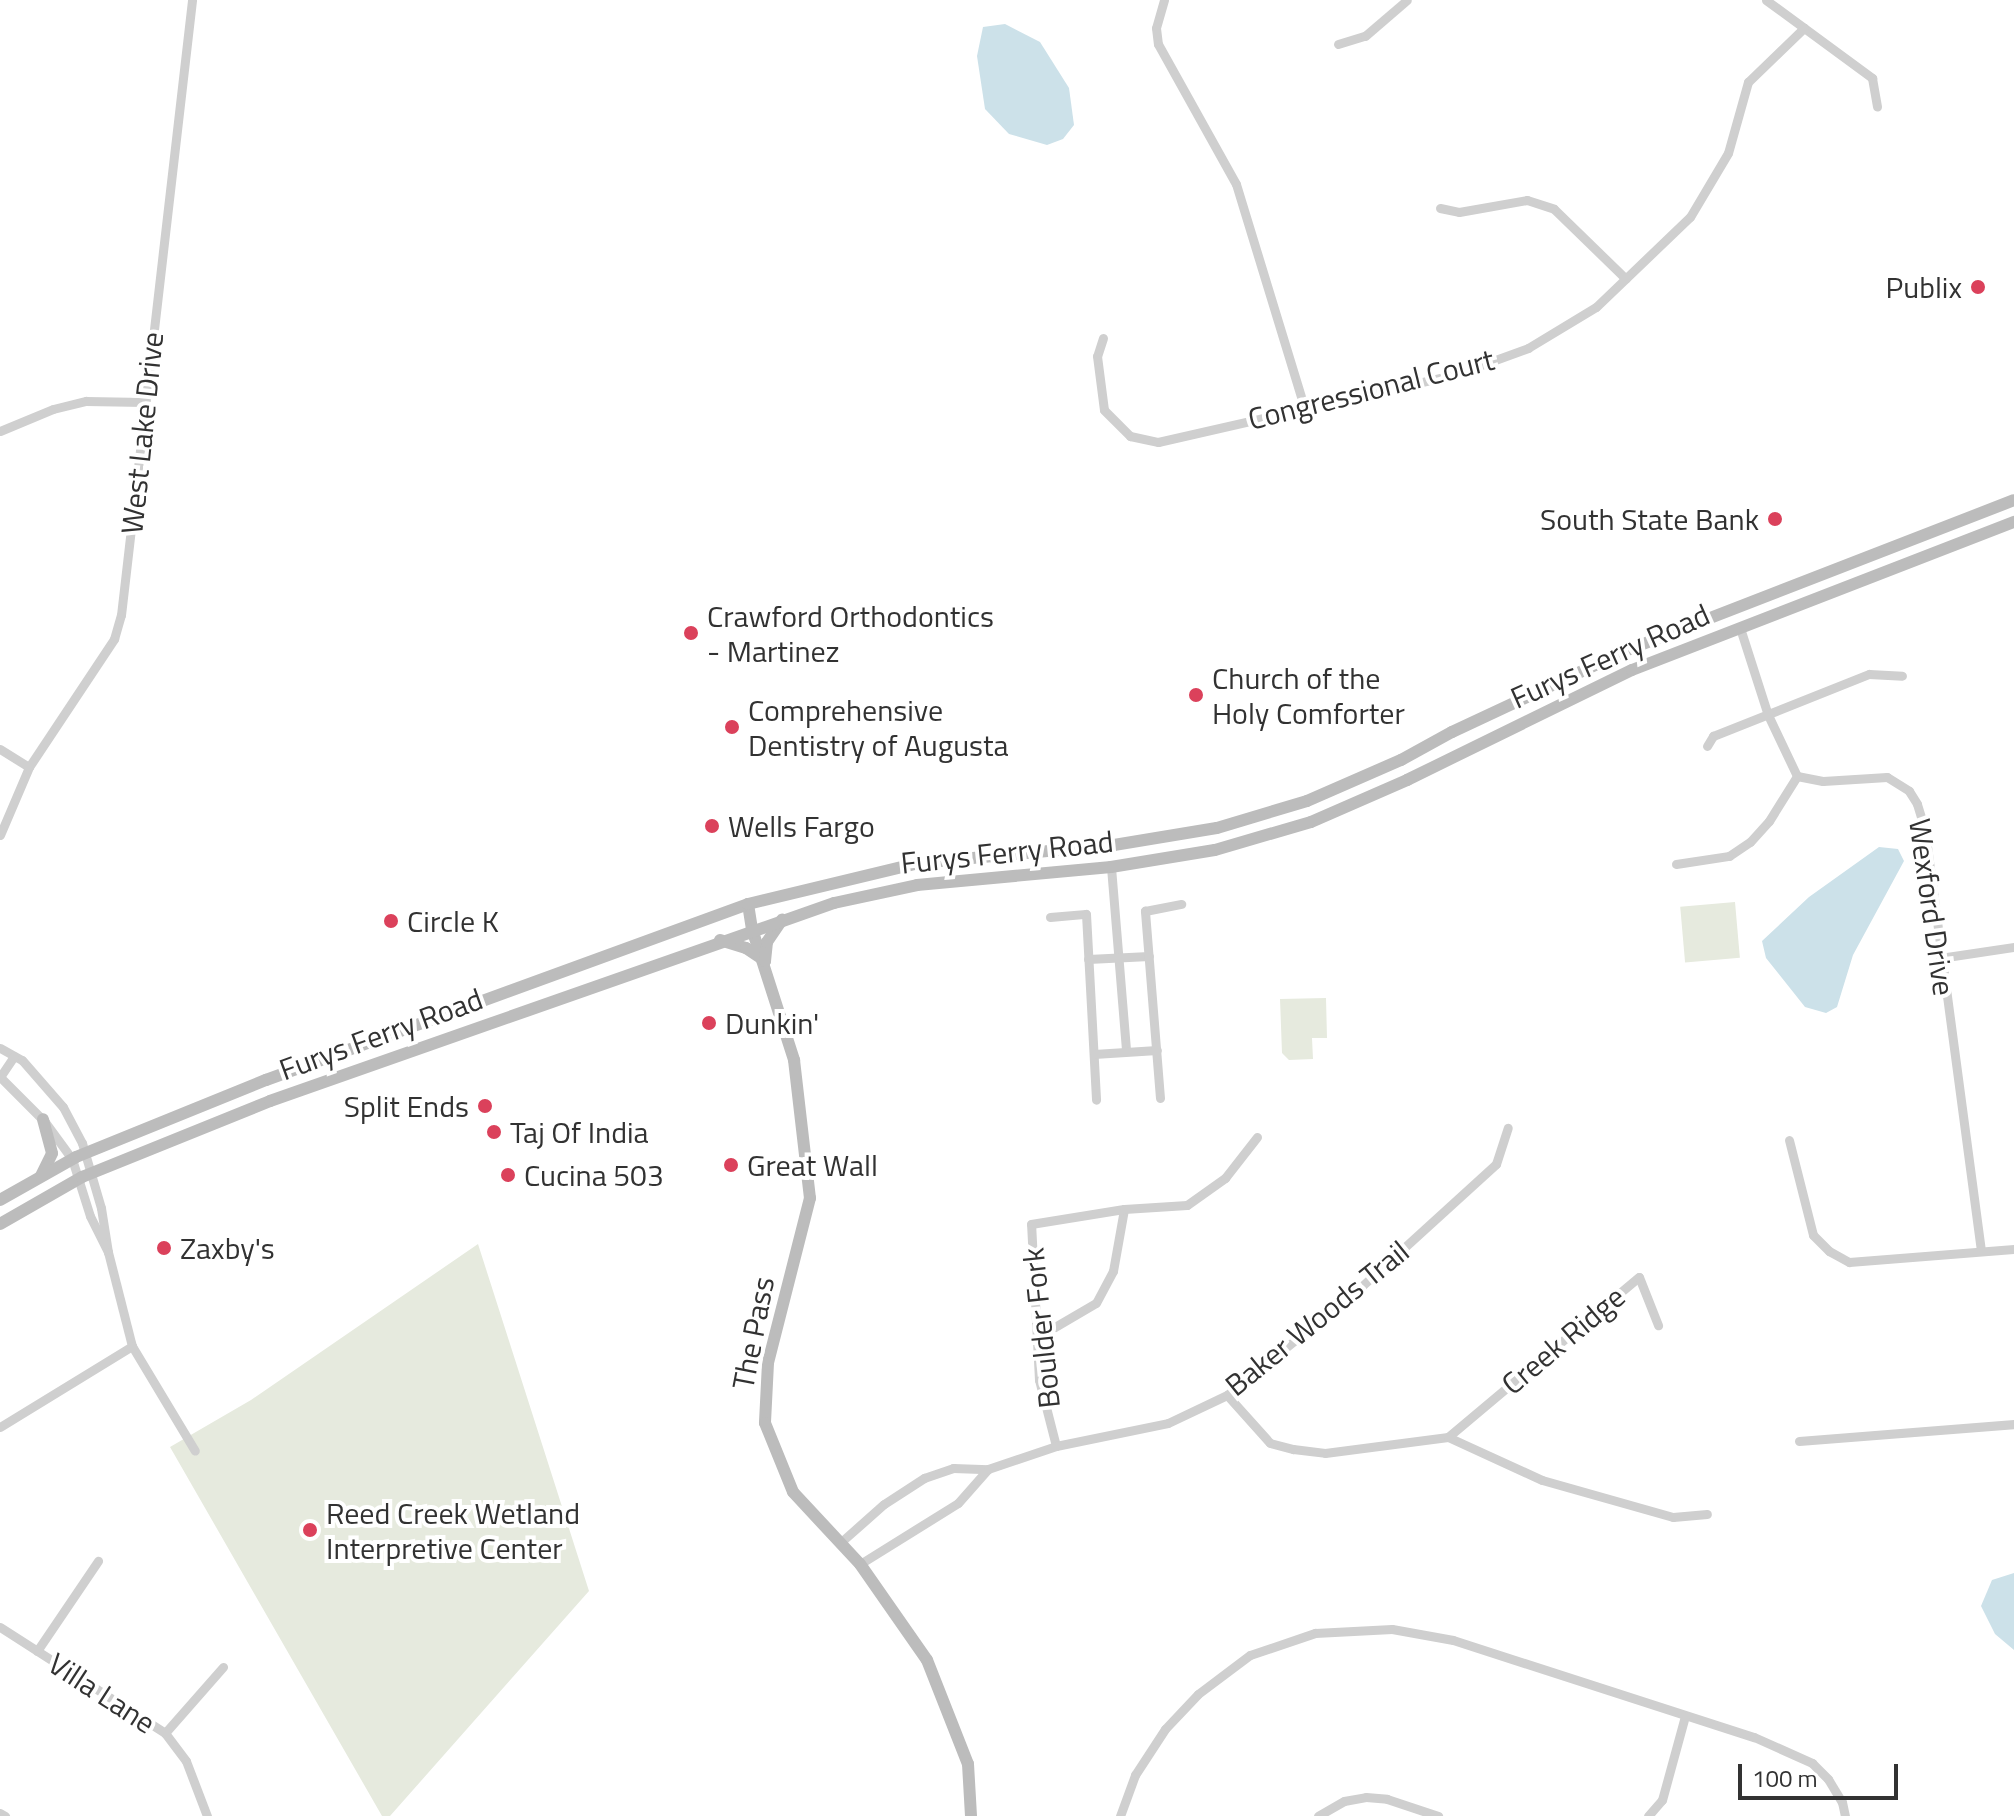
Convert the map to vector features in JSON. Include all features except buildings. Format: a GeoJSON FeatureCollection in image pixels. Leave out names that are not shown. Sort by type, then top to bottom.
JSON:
{"type":"FeatureCollection","features":[{"type":"Feature","properties":{"kind":"main road","name":"Furys Ferry Road"},"geometry":{"type":"LineString","coordinates":[[0,1200],[78,1156],[266,1080],[748,904],[919,863],[1114,845],[1252,819],[1307,801],[1401,760],[1452,732],[1625,651],[2014,500]]}},
{"type":"Feature","properties":{"kind":"main road","name":"Furys Ferry Road"},"geometry":{"type":"LineString","coordinates":[[0,1224],[90,1174],[270,1101],[720,940],[834,903],[917,885],[1111,867],[1239,845],[1311,822],[1407,780],[1632,670],[2014,522]]}},
{"type":"Feature","properties":{"kind":"main road","name":"The Pass"},"geometry":{"type":"LineString","coordinates":[[748,904],[752,929],[765,961],[794,1060],[810,1198],[768,1363],[765,1423],[793,1492],[860,1564],[927,1660],[968,1764],[971,1816]]}},
{"type":"Feature","properties":{"kind":"main road"},"geometry":{"type":"LineString","coordinates":[[720,940],[746,948],[765,961],[767,942],[782,919]]}},
{"type":"Feature","properties":{"kind":"main road"},"geometry":{"type":"LineString","coordinates":[[409,1029],[416,1049]]}},
{"type":"Feature","properties":{"kind":"main road"},"geometry":{"type":"LineString","coordinates":[[39,1178],[52,1153],[43,1119]]}},
{"type":"Feature","properties":{"kind":"street","name":"West Lake Drive"},"geometry":{"type":"LineString","coordinates":[[0,835],[29,767],[114,639],[126,577],[192,0]]}},
{"type":"Feature","properties":{"kind":"street"},"geometry":{"type":"LineString","coordinates":[[1164,0],[1156,28],[1158,44],[1236,184],[1304,407]]}},
{"type":"Feature","properties":{"kind":"street"},"geometry":{"type":"LineString","coordinates":[[1338,44],[1365,36],[1407,0]]}},
{"type":"Feature","properties":{"kind":"street"},"geometry":{"type":"LineString","coordinates":[[1766,0],[1872,78],[1877,107]]}},
{"type":"Feature","properties":{"kind":"street","name":"Congressional Court"},"geometry":{"type":"LineString","coordinates":[[1103,338],[1097,356],[1104,410],[1130,436],[1158,442],[1454,375],[1528,348],[1596,307],[1690,217],[1728,153],[1748,82],[1804,28]]}},
{"type":"Feature","properties":{"kind":"street"},"geometry":{"type":"LineString","coordinates":[[1440,208],[1459,212],[1527,200],[1554,209],[1626,279]]}},
{"type":"Feature","properties":{"kind":"street"},"geometry":{"type":"LineString","coordinates":[[0,431],[53,409],[86,401],[144,402]]}},
{"type":"Feature","properties":{"kind":"street"},"geometry":{"type":"LineString","coordinates":[[1676,864],[1729,856],[1750,842],[1769,821],[1797,776],[1768,715],[1740,628]]}},
{"type":"Feature","properties":{"kind":"street"},"geometry":{"type":"LineString","coordinates":[[1707,746],[1713,736],[1869,674],[1902,676]]}},
{"type":"Feature","properties":{"kind":"street"},"geometry":{"type":"LineString","coordinates":[[0,749],[29,767]]}},
{"type":"Feature","properties":{"kind":"street","name":"Wexford Drive"},"geometry":{"type":"LineString","coordinates":[[1797,776],[1823,781],[1887,777],[1909,791],[1925,831],[1981,1250]]}},
{"type":"Feature","properties":{"kind":"street"},"geometry":{"type":"LineString","coordinates":[[1111,867],[1126,1050]]}},
{"type":"Feature","properties":{"kind":"street"},"geometry":{"type":"LineString","coordinates":[[1160,1098],[1145,911],[1181,904]]}},
{"type":"Feature","properties":{"kind":"street"},"geometry":{"type":"LineString","coordinates":[[1050,917],[1086,914],[1096,1100]]}},
{"type":"Feature","properties":{"kind":"street"},"geometry":{"type":"LineString","coordinates":[[1940,958],[2014,947]]}},
{"type":"Feature","properties":{"kind":"street"},"geometry":{"type":"LineString","coordinates":[[1088,959],[1149,956]]}},
{"type":"Feature","properties":{"kind":"street"},"geometry":{"type":"LineString","coordinates":[[0,1048],[45,1083],[63,1107],[78,1156],[77,1180],[108,1252]]}},
{"type":"Feature","properties":{"kind":"street"},"geometry":{"type":"LineString","coordinates":[[1094,1054],[1157,1050]]}},
{"type":"Feature","properties":{"kind":"street"},"geometry":{"type":"LineString","coordinates":[[14,1056],[0,1077],[78,1156],[90,1174],[101,1208],[108,1252],[132,1346],[195,1451]]}},
{"type":"Feature","properties":{"kind":"street","name":"Baker Woods Trail"},"geometry":{"type":"LineString","coordinates":[[841,1542],[884,1504],[924,1478],[953,1468],[988,1469],[1056,1446],[1168,1423],[1227,1395],[1362,1286],[1496,1164],[1508,1128]]}},
{"type":"Feature","properties":{"kind":"street","name":"Boulder Fork"},"geometry":{"type":"LineString","coordinates":[[1056,1446],[1039,1380],[1031,1224],[1124,1209],[1187,1205],[1225,1178],[1257,1137]]}},
{"type":"Feature","properties":{"kind":"street"},"geometry":{"type":"LineString","coordinates":[[1789,1140],[1813,1235],[1829,1251],[1849,1262],[2014,1249]]}},
{"type":"Feature","properties":{"kind":"street"},"geometry":{"type":"LineString","coordinates":[[1036,1338],[1096,1303],[1113,1271],[1124,1209]]}},
{"type":"Feature","properties":{"kind":"street","name":"Creek Ridge"},"geometry":{"type":"LineString","coordinates":[[1448,1437],[1639,1277],[1658,1325]]}},
{"type":"Feature","properties":{"kind":"street"},"geometry":{"type":"LineString","coordinates":[[0,1427],[132,1346]]}},
{"type":"Feature","properties":{"kind":"street"},"geometry":{"type":"LineString","coordinates":[[1227,1395],[1270,1443],[1293,1449],[1325,1453],[1448,1437],[1542,1480],[1673,1517],[1707,1514]]}},
{"type":"Feature","properties":{"kind":"street"},"geometry":{"type":"LineString","coordinates":[[1799,1441],[2014,1424]]}},
{"type":"Feature","properties":{"kind":"street","name":"Baker Woods Trail"},"geometry":{"type":"LineString","coordinates":[[860,1564],[958,1503],[988,1469]]}},
{"type":"Feature","properties":{"kind":"street"},"geometry":{"type":"LineString","coordinates":[[37,1651],[98,1561]]}},
{"type":"Feature","properties":{"kind":"street","name":"Villa Lane"},"geometry":{"type":"LineString","coordinates":[[0,1627],[165,1733],[186,1761],[207,1816]]}},
{"type":"Feature","properties":{"kind":"street"},"geometry":{"type":"LineString","coordinates":[[1120,1816],[1135,1775],[1165,1729],[1198,1694],[1250,1655],[1315,1633],[1392,1629],[1453,1640],[1754,1737],[1812,1763],[1828,1779],[1842,1802],[1845,1816]]}},
{"type":"Feature","properties":{"kind":"street"},"geometry":{"type":"LineString","coordinates":[[165,1733],[223,1667]]}},
{"type":"Feature","properties":{"kind":"street"},"geometry":{"type":"LineString","coordinates":[[1648,1816],[1662,1800],[1685,1716]]}},
{"type":"Feature","properties":{"kind":"street"},"geometry":{"type":"LineString","coordinates":[[1318,1816],[1344,1801],[1366,1797],[1387,1799],[1438,1816]]}},
{"type":"Feature","properties":{"kind":"street"},"geometry":{"type":"LineString","coordinates":[[0,1813],[5,1816]]}},
{"type":"Feature","properties":{"kind":"shaded area"},"geometry":{"type":"Polygon","coordinates":[[[1735,902],[1740,958],[1685,963],[1680,907],[1735,902]]]}},
{"type":"Feature","properties":{"kind":"shaded area"},"geometry":{"type":"Polygon","coordinates":[[[1326,998],[1327,1038],[1312,1038],[1313,1059],[1289,1060],[1282,1053],[1280,999],[1326,998]]]}},
{"type":"Feature","properties":{"kind":"shaded area"},"geometry":{"type":"Polygon","coordinates":[[[478,1244],[589,1591],[390,1816],[382,1816],[170,1447],[251,1400],[478,1244]]]}},
{"type":"Feature","properties":{"kind":"water"},"geometry":{"type":"Polygon","coordinates":[[[1005,24],[1040,42],[1069,88],[1074,125],[1063,139],[1047,145],[1009,134],[985,109],[977,56],[983,27],[1005,24]]]}},
{"type":"Feature","properties":{"kind":"water"},"geometry":{"type":"Polygon","coordinates":[[[1879,847],[1898,849],[1904,861],[1853,955],[1837,1007],[1826,1013],[1805,1007],[1766,958],[1762,941],[1809,897],[1879,847]]]}},
{"type":"Feature","properties":{"kind":"water"},"geometry":{"type":"Polygon","coordinates":[[[2014,1573],[2014,1650],[1995,1634],[1981,1606],[1992,1580],[2014,1573]]]}},
{"type":"Feature","properties":{"kind":"place","name":"Publix"},"geometry":{"type":"Point","coordinates":[1978,287]}},
{"type":"Feature","properties":{"kind":"place","name":"South State Bank"},"geometry":{"type":"Point","coordinates":[1775,519]}},
{"type":"Feature","properties":{"kind":"place","name":"Crawford Orthodontics - Martinez"},"geometry":{"type":"Point","coordinates":[691,633]}},
{"type":"Feature","properties":{"kind":"place","name":"Church of the Holy Comforter"},"geometry":{"type":"Point","coordinates":[1196,695]}},
{"type":"Feature","properties":{"kind":"place","name":"Comprehensive Dentistry of Augusta"},"geometry":{"type":"Point","coordinates":[732,727]}},
{"type":"Feature","properties":{"kind":"place","name":"Wells Fargo"},"geometry":{"type":"Point","coordinates":[712,826]}},
{"type":"Feature","properties":{"kind":"place","name":"Circle K"},"geometry":{"type":"Point","coordinates":[391,921]}},
{"type":"Feature","properties":{"kind":"place","name":"Dunkin'"},"geometry":{"type":"Point","coordinates":[709,1023]}},
{"type":"Feature","properties":{"kind":"place","name":"Split Ends"},"geometry":{"type":"Point","coordinates":[485,1106]}},
{"type":"Feature","properties":{"kind":"place","name":"Taj Of India"},"geometry":{"type":"Point","coordinates":[494,1132]}},
{"type":"Feature","properties":{"kind":"place","name":"Great Wall"},"geometry":{"type":"Point","coordinates":[731,1165]}},
{"type":"Feature","properties":{"kind":"place","name":"Cucina 503"},"geometry":{"type":"Point","coordinates":[508,1175]}},
{"type":"Feature","properties":{"kind":"place","name":"Zaxby's"},"geometry":{"type":"Point","coordinates":[164,1248]}},
{"type":"Feature","properties":{"kind":"place","name":"Reed Creek Wetland Interpretive Center"},"geometry":{"type":"Point","coordinates":[310,1530]}}]}
